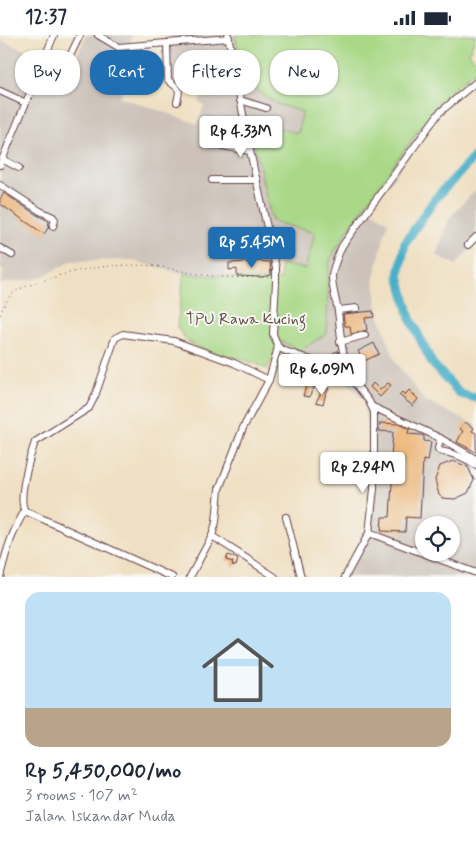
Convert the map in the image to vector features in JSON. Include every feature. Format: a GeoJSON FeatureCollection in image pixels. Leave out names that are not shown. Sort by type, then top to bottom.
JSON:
{"type":"FeatureCollection","features":[{"type":"Feature","properties":{"kind":"street"},"geometry":{"type":"LineString","coordinates":[[19,168],[1,162],[54,35]]}},
{"type":"Feature","properties":{"kind":"street"},"geometry":{"type":"LineString","coordinates":[[73,50],[80,35]]}},
{"type":"Feature","properties":{"kind":"street"},"geometry":{"type":"LineString","coordinates":[[98,35],[118,47],[229,37],[231,50]]}},
{"type":"Feature","properties":{"kind":"street"},"geometry":{"type":"LineString","coordinates":[[167,43],[168,80],[180,89],[177,102]]}},
{"type":"Feature","properties":{"kind":"street"},"geometry":{"type":"LineString","coordinates":[[476,82],[439,113],[342,246],[332,275],[338,310],[340,342],[349,376],[373,407],[440,437],[476,459]]}},
{"type":"Feature","properties":{"kind":"street"},"geometry":{"type":"LineString","coordinates":[[0,91],[26,103]]}},
{"type":"Feature","properties":{"kind":"street"},"geometry":{"type":"LineString","coordinates":[[239,95],[256,180],[273,252],[276,277],[273,334],[278,347],[284,351],[332,367],[349,376]]}},
{"type":"Feature","properties":{"kind":"street"},"geometry":{"type":"LineString","coordinates":[[240,100],[266,108]]}},
{"type":"Feature","properties":{"kind":"street"},"geometry":{"type":"LineString","coordinates":[[206,143],[250,151]]}},
{"type":"Feature","properties":{"kind":"street"},"geometry":{"type":"LineString","coordinates":[[212,180],[256,180]]}},
{"type":"Feature","properties":{"kind":"street"},"geometry":{"type":"LineString","coordinates":[[0,185],[40,211],[53,217],[55,220],[53,227]]}},
{"type":"Feature","properties":{"kind":"street"},"geometry":{"type":"LineString","coordinates":[[468,245],[476,237]]}},
{"type":"Feature","properties":{"kind":"street"},"geometry":{"type":"LineString","coordinates":[[0,248],[12,255]]}},
{"type":"Feature","properties":{"kind":"street"},"geometry":{"type":"LineString","coordinates":[[338,310],[357,308]]}},
{"type":"Feature","properties":{"kind":"street"},"geometry":{"type":"LineString","coordinates":[[172,577],[25,511],[23,509],[22,497],[35,441],[89,408],[115,338],[122,335],[174,341],[234,363],[269,380]]}},
{"type":"Feature","properties":{"kind":"street"},"geometry":{"type":"LineString","coordinates":[[340,342],[365,335]]}},
{"type":"Feature","properties":{"kind":"street"},"geometry":{"type":"LineString","coordinates":[[190,577],[212,536],[216,522],[219,489],[223,477],[243,428],[269,380],[278,347]]}},
{"type":"Feature","properties":{"kind":"street"},"geometry":{"type":"LineString","coordinates":[[345,577],[370,533],[374,489],[373,407]]}},
{"type":"Feature","properties":{"kind":"street"},"geometry":{"type":"LineString","coordinates":[[440,437],[438,449],[440,451],[466,458],[476,465]]}},
{"type":"Feature","properties":{"kind":"street"},"geometry":{"type":"LineString","coordinates":[[0,577],[4,559],[18,521],[25,511]]}},
{"type":"Feature","properties":{"kind":"street"},"geometry":{"type":"LineString","coordinates":[[286,517],[301,577]]}},
{"type":"Feature","properties":{"kind":"street"},"geometry":{"type":"LineString","coordinates":[[370,533],[476,573]]}},
{"type":"Feature","properties":{"kind":"street"},"geometry":{"type":"LineString","coordinates":[[212,536],[275,577]]}},
{"type":"Feature","properties":{"kind":"path"},"geometry":{"type":"LineString","coordinates":[[0,315],[5,302],[14,292],[70,272],[102,266],[156,266],[197,274],[232,278],[276,277]]}},
{"type":"Feature","properties":{"kind":"shaded area"},"geometry":{"type":"Polygon","coordinates":[[[86,35],[132,35],[129,50],[90,50],[90,95],[120,95],[120,97],[198,124],[204,105],[199,102],[202,95],[260,95],[260,92],[277,104],[302,111],[298,133],[249,121],[315,233],[305,269],[280,264],[273,241],[239,235],[225,276],[184,274],[130,260],[71,261],[40,278],[0,284],[4,270],[0,268],[0,40],[25,50],[15,50],[15,95],[80,95],[80,50],[86,35]]]}},
{"type":"Feature","properties":{"kind":"shaded area"},"geometry":{"type":"Polygon","coordinates":[[[170,35],[235,35],[238,50],[174,50],[174,84],[164,84],[164,70],[166,70],[171,41],[170,35]]]}},
{"type":"Feature","properties":{"kind":"shaded area"},"geometry":{"type":"Polygon","coordinates":[[[427,118],[433,122],[371,210],[388,222],[374,277],[378,313],[396,363],[424,400],[476,425],[476,577],[342,577],[369,531],[370,443],[363,400],[340,375],[274,355],[281,340],[328,274],[330,260],[343,237],[427,118]]]}},
{"type":"Feature","properties":{"kind":"shaded area"},"geometry":{"type":"Polygon","coordinates":[[[476,189],[476,242],[456,265],[436,255],[449,219],[476,189]]]}},
{"type":"Feature","properties":{"kind":"green space","name":"TPU Rawa Kucing"},"geometry":{"type":"Polygon","coordinates":[[[235,35],[476,35],[469,53],[476,61],[476,70],[447,94],[427,118],[343,237],[330,260],[327,333],[300,351],[281,341],[267,369],[258,364],[199,347],[187,341],[177,327],[184,274],[281,280],[280,264],[305,269],[315,233],[272,221],[249,121],[298,133],[302,112],[277,104],[260,92],[260,50],[238,50],[235,35]]]}},
{"type":"Feature","properties":{"kind":"building"},"geometry":{"type":"Polygon","coordinates":[[[4,193],[49,221],[48,228],[44,234],[0,204],[0,199],[4,193]]]}},
{"type":"Feature","properties":{"kind":"building"},"geometry":{"type":"Polygon","coordinates":[[[254,261],[270,262],[271,275],[261,277],[237,276],[237,269],[229,270],[229,263],[248,262],[253,265],[254,261]]]}},
{"type":"Feature","properties":{"kind":"building"},"geometry":{"type":"Polygon","coordinates":[[[373,311],[374,317],[365,318],[367,330],[351,334],[350,326],[345,326],[343,314],[373,311]]]}},
{"type":"Feature","properties":{"kind":"building"},"geometry":{"type":"Polygon","coordinates":[[[374,343],[379,354],[364,361],[358,351],[374,343]]]}},
{"type":"Feature","properties":{"kind":"building"},"geometry":{"type":"Polygon","coordinates":[[[338,351],[340,364],[339,365],[333,353],[338,351]]]}},
{"type":"Feature","properties":{"kind":"building"},"geometry":{"type":"Polygon","coordinates":[[[308,381],[316,383],[310,397],[303,396],[308,381]]]}},
{"type":"Feature","properties":{"kind":"building"},"geometry":{"type":"Polygon","coordinates":[[[373,383],[380,390],[388,383],[391,385],[380,397],[370,387],[373,383]]]}},
{"type":"Feature","properties":{"kind":"building"},"geometry":{"type":"Polygon","coordinates":[[[324,387],[329,389],[323,404],[316,402],[324,387]]]}},
{"type":"Feature","properties":{"kind":"building"},"geometry":{"type":"Polygon","coordinates":[[[409,390],[418,399],[413,406],[399,395],[402,392],[405,395],[409,390]]]}},
{"type":"Feature","properties":{"kind":"building"},"geometry":{"type":"Polygon","coordinates":[[[465,422],[474,428],[472,431],[476,433],[476,452],[457,442],[463,431],[460,429],[465,422]]]}},
{"type":"Feature","properties":{"kind":"building"},"geometry":{"type":"Polygon","coordinates":[[[380,423],[398,424],[409,429],[408,434],[424,436],[424,441],[431,442],[428,461],[423,460],[420,516],[406,517],[405,532],[381,531],[382,517],[390,517],[393,467],[403,468],[404,458],[391,457],[393,432],[379,431],[380,423]]]}},
{"type":"Feature","properties":{"kind":"building"},"geometry":{"type":"Polygon","coordinates":[[[453,461],[468,467],[474,480],[468,493],[455,499],[442,498],[439,495],[435,480],[440,466],[453,461]]]}},
{"type":"Feature","properties":{"kind":"building"},"geometry":{"type":"Polygon","coordinates":[[[228,555],[238,559],[236,566],[232,565],[233,562],[226,560],[228,555]]]}},
{"type":"Feature","properties":{"kind":"waterway"},"geometry":{"type":"LineString","coordinates":[[476,155],[435,199],[405,243],[399,275],[410,318],[432,363],[460,394],[476,398]]}}]}
